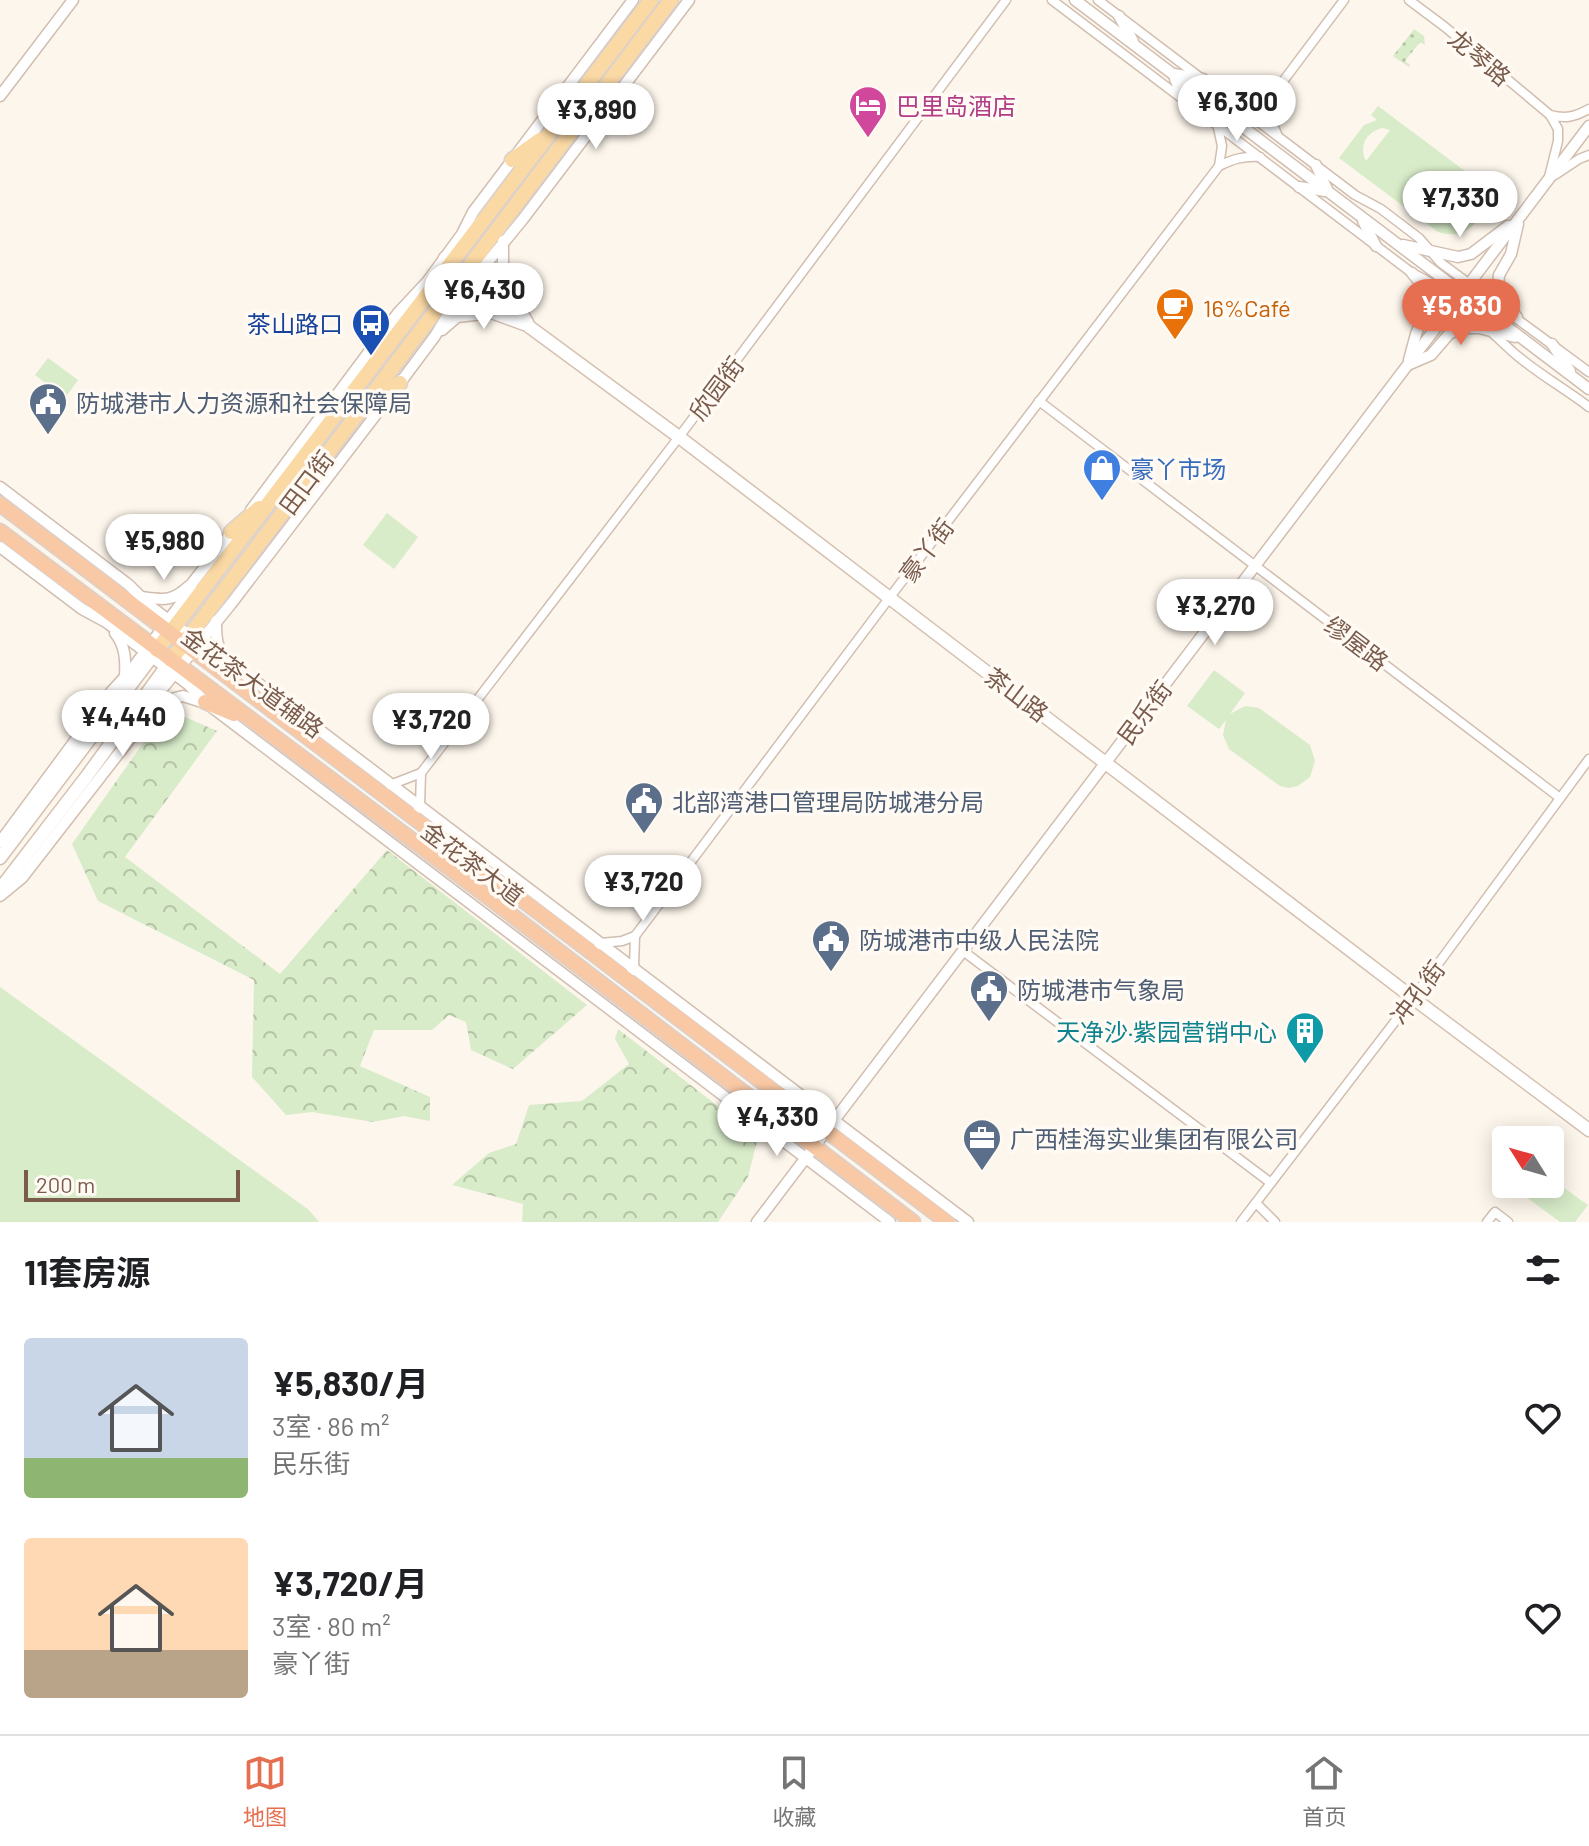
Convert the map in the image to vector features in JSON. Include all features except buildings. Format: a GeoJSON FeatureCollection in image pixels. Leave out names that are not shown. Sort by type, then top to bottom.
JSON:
{"type":"FeatureCollection","features":[{"type":"Feature","properties":{"kind":"highway","name":"金花茶大道"},"geometry":{"type":"LineString","coordinates":[[0,504],[108,586],[191,643],[270,709],[387,789],[831,1125],[947,1222]]}},
{"type":"Feature","properties":{"kind":"highway","name":"金花茶大道"},"geometry":{"type":"LineString","coordinates":[[0,531],[151,651],[254,722],[396,838],[492,900],[609,1000],[810,1153],[913,1222]]}},
{"type":"Feature","properties":{"kind":"highway"},"geometry":{"type":"LineString","coordinates":[[108,586],[140,596]]}},
{"type":"Feature","properties":{"kind":"highway"},"geometry":{"type":"LineString","coordinates":[[239,673],[270,709]]}},
{"type":"Feature","properties":{"kind":"highway"},"geometry":{"type":"LineString","coordinates":[[205,702],[254,722]]}},
{"type":"Feature","properties":{"kind":"highway"},"geometry":{"type":"LineString","coordinates":[[482,913],[492,900]]}},
{"type":"Feature","properties":{"kind":"main road","name":"田口街"},"geometry":{"type":"LineString","coordinates":[[0,858],[13,833],[115,707],[169,627],[283,486],[448,261],[553,130],[651,0]]}},
{"type":"Feature","properties":{"kind":"main road","name":"田口街"},"geometry":{"type":"LineString","coordinates":[[0,889],[91,780],[130,718],[191,643],[231,581],[359,412],[468,277],[515,207],[671,0]]}},
{"type":"Feature","properties":{"kind":"main road"},"geometry":{"type":"LineString","coordinates":[[512,160],[553,130]]}},
{"type":"Feature","properties":{"kind":"main road","name":"茶山路"},"geometry":{"type":"LineString","coordinates":[[448,261],[531,328],[679,437],[1589,1130]]}},
{"type":"Feature","properties":{"kind":"main road"},"geometry":{"type":"LineString","coordinates":[[359,412],[400,383]]}},
{"type":"Feature","properties":{"kind":"main road"},"geometry":{"type":"LineString","coordinates":[[231,532],[283,486]]}},
{"type":"Feature","properties":{"kind":"main road"},"geometry":{"type":"LineString","coordinates":[[216,621],[231,581]]}},
{"type":"Feature","properties":{"kind":"main road"},"geometry":{"type":"LineString","coordinates":[[115,707],[125,676]]}},
{"type":"Feature","properties":{"kind":"street"},"geometry":{"type":"LineString","coordinates":[[0,96],[73,0]]}},
{"type":"Feature","properties":{"kind":"street"},"geometry":{"type":"LineString","coordinates":[[140,596],[165,600],[180,594],[193,582],[264,494],[398,313],[448,261],[473,212],[633,0]]}},
{"type":"Feature","properties":{"kind":"street"},"geometry":{"type":"LineString","coordinates":[[191,643],[216,621],[435,336],[468,277],[523,219],[689,0]]}},
{"type":"Feature","properties":{"kind":"street","name":"欣园街"},"geometry":{"type":"LineString","coordinates":[[421,773],[679,437],[1006,0]]}},
{"type":"Feature","properties":{"kind":"street"},"geometry":{"type":"LineString","coordinates":[[1052,0],[1412,273],[1517,317],[1589,372]]}},
{"type":"Feature","properties":{"kind":"street"},"geometry":{"type":"LineString","coordinates":[[1075,0],[1589,389]]}},
{"type":"Feature","properties":{"kind":"street"},"geometry":{"type":"LineString","coordinates":[[1098,0],[1355,195],[1381,209],[1419,238],[1515,354],[1589,407]]}},
{"type":"Feature","properties":{"kind":"street"},"geometry":{"type":"LineString","coordinates":[[1277,136],[1270,113],[1275,92],[1344,0]]}},
{"type":"Feature","properties":{"kind":"street","name":"龙琴路"},"geometry":{"type":"LineString","coordinates":[[1409,0],[1550,115]]}},
{"type":"Feature","properties":{"kind":"street"},"geometry":{"type":"LineString","coordinates":[[1119,16],[1136,46]]}},
{"type":"Feature","properties":{"kind":"street"},"geometry":{"type":"LineString","coordinates":[[1172,73],[1186,102]]}},
{"type":"Feature","properties":{"kind":"street"},"geometry":{"type":"LineString","coordinates":[[1172,73],[1203,79]]}},
{"type":"Feature","properties":{"kind":"street"},"geometry":{"type":"LineString","coordinates":[[1234,103],[1245,104],[1275,92]]}},
{"type":"Feature","properties":{"kind":"street"},"geometry":{"type":"LineString","coordinates":[[1550,115],[1564,119],[1589,109]]}},
{"type":"Feature","properties":{"kind":"street"},"geometry":{"type":"LineString","coordinates":[[1548,180],[1558,141],[1558,129],[1550,115]]}},
{"type":"Feature","properties":{"kind":"street"},"geometry":{"type":"LineString","coordinates":[[1216,124],[1222,146],[1219,166]]}},
{"type":"Feature","properties":{"kind":"street","name":"民乐街"},"geometry":{"type":"LineString","coordinates":[[757,1222],[1589,126]]}},
{"type":"Feature","properties":{"kind":"street"},"geometry":{"type":"LineString","coordinates":[[1548,180],[1589,155]]}},
{"type":"Feature","properties":{"kind":"street"},"geometry":{"type":"LineString","coordinates":[[1219,166],[1235,158],[1260,157]]}},
{"type":"Feature","properties":{"kind":"street"},"geometry":{"type":"LineString","coordinates":[[1316,165],[1327,191]]}},
{"type":"Feature","properties":{"kind":"street","name":"豪丫街"},"geometry":{"type":"LineString","coordinates":[[635,936],[1219,166]]}},
{"type":"Feature","properties":{"kind":"street"},"geometry":{"type":"LineString","coordinates":[[1299,187],[1327,191]]}},
{"type":"Feature","properties":{"kind":"street"},"geometry":{"type":"LineString","coordinates":[[515,207],[503,241],[503,267],[507,288],[531,328]]}},
{"type":"Feature","properties":{"kind":"street"},"geometry":{"type":"LineString","coordinates":[[1360,216],[1376,246]]}},
{"type":"Feature","properties":{"kind":"street"},"geometry":{"type":"LineString","coordinates":[[1397,244],[1458,257],[1471,254],[1519,218]]}},
{"type":"Feature","properties":{"kind":"street"},"geometry":{"type":"LineString","coordinates":[[1517,317],[1501,299],[1498,288],[1499,275],[1511,254],[1519,218]]}},
{"type":"Feature","properties":{"kind":"street"},"geometry":{"type":"LineString","coordinates":[[1408,365],[1426,309],[1426,296],[1412,273]]}},
{"type":"Feature","properties":{"kind":"street"},"geometry":{"type":"LineString","coordinates":[[435,336],[457,317],[491,313],[531,328]]}},
{"type":"Feature","properties":{"kind":"street"},"geometry":{"type":"LineString","coordinates":[[1408,365],[1431,355],[1449,334],[1461,328],[1493,331],[1523,339]]}},
{"type":"Feature","properties":{"kind":"street"},"geometry":{"type":"LineString","coordinates":[[1552,344],[1575,379]]}},
{"type":"Feature","properties":{"kind":"street","name":"缪屋路"},"geometry":{"type":"LineString","coordinates":[[1039,401],[1560,798]]}},
{"type":"Feature","properties":{"kind":"street","name":"金花茶大道辅路"},"geometry":{"type":"LineString","coordinates":[[0,487],[129,585],[169,627]]}},
{"type":"Feature","properties":{"kind":"street","name":"金花茶大道辅路"},"geometry":{"type":"LineString","coordinates":[[0,547],[82,609],[151,651]]}},
{"type":"Feature","properties":{"kind":"street"},"geometry":{"type":"LineString","coordinates":[[169,627],[193,582]]}},
{"type":"Feature","properties":{"kind":"street"},"geometry":{"type":"LineString","coordinates":[[216,621],[216,641],[220,653],[239,673]]}},
{"type":"Feature","properties":{"kind":"street"},"geometry":{"type":"LineString","coordinates":[[106,622],[121,641],[125,654],[125,676]]}},
{"type":"Feature","properties":{"kind":"street","name":"金花茶大道辅路"},"geometry":{"type":"LineString","coordinates":[[191,643],[259,684],[387,789]]}},
{"type":"Feature","properties":{"kind":"street"},"geometry":{"type":"LineString","coordinates":[[0,842],[13,833],[86,725],[125,676],[151,651]]}},
{"type":"Feature","properties":{"kind":"street"},"geometry":{"type":"LineString","coordinates":[[0,896],[22,878],[91,780],[147,717],[173,667]]}},
{"type":"Feature","properties":{"kind":"street","name":"金花茶大道辅路"},"geometry":{"type":"LineString","coordinates":[[173,667],[205,702],[396,838],[482,913],[609,1000]]}},
{"type":"Feature","properties":{"kind":"street"},"geometry":{"type":"LineString","coordinates":[[130,718],[155,702],[183,696],[205,702]]}},
{"type":"Feature","properties":{"kind":"street","name":"冲孔街"},"geometry":{"type":"LineString","coordinates":[[1241,1222],[1413,998],[1589,759]]}},
{"type":"Feature","properties":{"kind":"street"},"geometry":{"type":"LineString","coordinates":[[387,789],[421,773]]}},
{"type":"Feature","properties":{"kind":"street"},"geometry":{"type":"LineString","coordinates":[[416,811],[421,773]]}},
{"type":"Feature","properties":{"kind":"street"},"geometry":{"type":"LineString","coordinates":[[597,949],[635,936],[630,974]]}},
{"type":"Feature","properties":{"kind":"street"},"geometry":{"type":"LineString","coordinates":[[963,951],[1271,1183]]}},
{"type":"Feature","properties":{"kind":"street"},"geometry":{"type":"LineString","coordinates":[[831,1125],[968,1222]]}},
{"type":"Feature","properties":{"kind":"street"},"geometry":{"type":"LineString","coordinates":[[810,1153],[890,1222]]}},
{"type":"Feature","properties":{"kind":"street"},"geometry":{"type":"LineString","coordinates":[[1256,1203],[1275,1222]]}},
{"type":"Feature","properties":{"kind":"street"},"geometry":{"type":"LineString","coordinates":[[1487,1222],[1495,1212],[1508,1222]]}},
{"type":"Feature","properties":{"kind":"green space"},"geometry":{"type":"Polygon","coordinates":[[[1414,29],[1424,36],[1425,45],[1420,42],[1405,61],[1409,67],[1393,56],[1414,29]]]}},
{"type":"Feature","properties":{"kind":"green space"},"geometry":{"type":"Polygon","coordinates":[[[1378,106],[1489,189],[1485,195],[1492,201],[1471,227],[1457,234],[1438,232],[1339,158],[1364,125],[1377,120],[1371,115],[1378,106]],[[1382,128],[1371,133],[1365,141],[1363,150],[1366,161],[1390,130],[1382,128]],[[1470,190],[1446,222],[1461,222],[1472,215],[1475,203],[1470,190]]]}},
{"type":"Feature","properties":{"kind":"green space"},"geometry":{"type":"Polygon","coordinates":[[[48,358],[78,380],[65,398],[35,375],[48,358]]]}},
{"type":"Feature","properties":{"kind":"green space"},"geometry":{"type":"Polygon","coordinates":[[[387,513],[418,537],[394,569],[363,545],[387,513]]]}},
{"type":"Feature","properties":{"kind":"green space"},"geometry":{"type":"Polygon","coordinates":[[[1214,670],[1245,693],[1230,714],[1245,706],[1259,708],[1310,745],[1315,761],[1310,777],[1298,786],[1280,786],[1229,749],[1223,735],[1226,720],[1219,729],[1187,706],[1214,670]]]}},
{"type":"Feature","properties":{"kind":"green space"},"geometry":{"type":"Polygon","coordinates":[[[167,709],[217,731],[125,857],[280,974],[387,850],[587,1005],[513,1069],[471,1050],[466,1022],[449,1015],[432,1030],[374,1030],[360,1066],[430,1097],[430,1121],[404,1116],[373,1122],[312,1112],[286,1115],[252,1077],[254,980],[98,901],[72,844],[167,709]]]}},
{"type":"Feature","properties":{"kind":"green space"},"geometry":{"type":"Polygon","coordinates":[[[0,987],[309,1210],[319,1222],[0,1222],[0,987]]]}},
{"type":"Feature","properties":{"kind":"green space"},"geometry":{"type":"Polygon","coordinates":[[[618,1029],[758,1137],[748,1177],[718,1222],[522,1222],[523,1204],[452,1185],[489,1153],[516,1144],[529,1105],[582,1101],[629,1064],[615,1039],[618,1029]]]}},
{"type":"Feature","properties":{"kind":"green space"},"geometry":{"type":"Polygon","coordinates":[[[1564,1188],[1588,1205],[1575,1222],[1560,1222],[1527,1198],[1564,1198],[1564,1188]]]}},
{"type":"Feature","properties":{"kind":"place","name":"巴里岛酒店"},"geometry":{"type":"Point","coordinates":[868,139]}},
{"type":"Feature","properties":{"kind":"place","name":"16%Café"},"geometry":{"type":"Point","coordinates":[1175,341]}},
{"type":"Feature","properties":{"kind":"place","name":"茶山路口"},"geometry":{"type":"Point","coordinates":[371,357]}},
{"type":"Feature","properties":{"kind":"place","name":"防城港市人力资源和社会保障局"},"geometry":{"type":"Point","coordinates":[48,436]}},
{"type":"Feature","properties":{"kind":"place","name":"豪丫市场"},"geometry":{"type":"Point","coordinates":[1102,502]}},
{"type":"Feature","properties":{"kind":"place","name":"北部湾港口管理局防城港分局"},"geometry":{"type":"Point","coordinates":[644,835]}},
{"type":"Feature","properties":{"kind":"place","name":"防城港市中级人民法院"},"geometry":{"type":"Point","coordinates":[831,973]}},
{"type":"Feature","properties":{"kind":"place","name":"防城港市气象局"},"geometry":{"type":"Point","coordinates":[989,1023]}},
{"type":"Feature","properties":{"kind":"place","name":"天净沙·紫园营销中心"},"geometry":{"type":"Point","coordinates":[1305,1065]}},
{"type":"Feature","properties":{"kind":"place","name":"广西桂海实业集团有限公司"},"geometry":{"type":"Point","coordinates":[982,1172]}}]}
